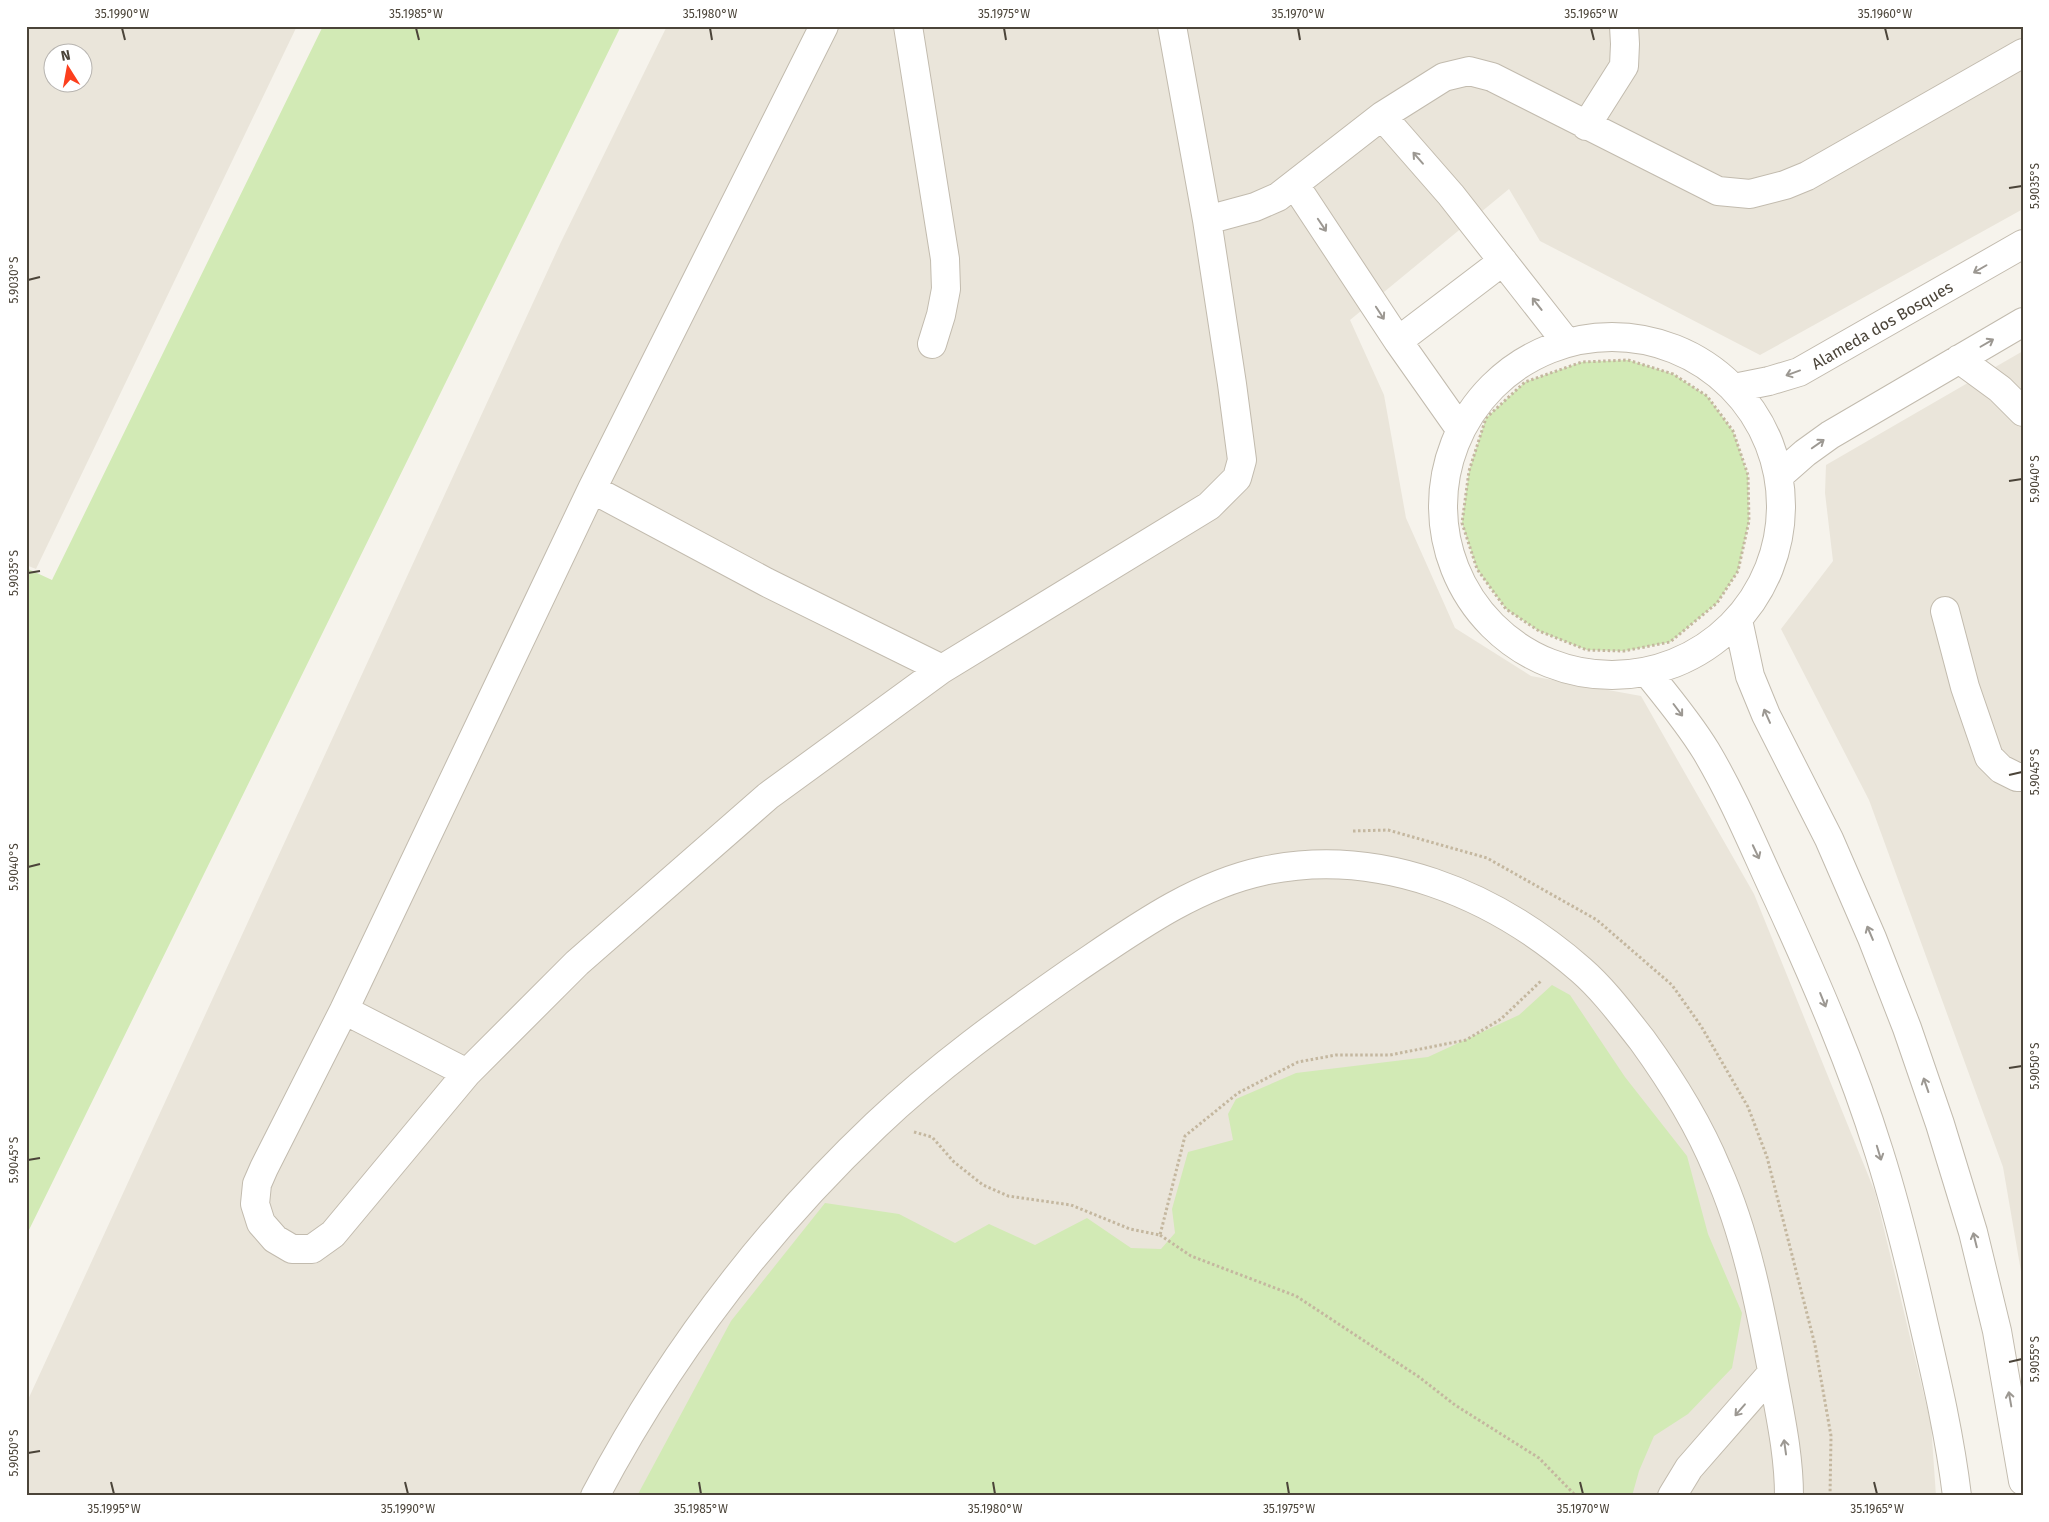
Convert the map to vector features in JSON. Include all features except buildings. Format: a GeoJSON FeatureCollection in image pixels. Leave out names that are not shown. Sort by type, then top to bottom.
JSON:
{"type":"FeatureCollection","features":[{"type":"Feature","properties":{"kind":"street"},"geometry":{"type":"LineString","coordinates":[[824,26],[592,489],[344,1010],[257,1184],[255,1204],[261,1223],[274,1239],[292,1249],[312,1248],[333,1234],[467,1073],[577,964],[768,796],[942,669],[1209,506],[1237,478],[1242,460],[1240,440],[1207,220],[1172,26]]}},
{"type":"Feature","properties":{"kind":"street"},"geometry":{"type":"LineString","coordinates":[[908,26],[945,259],[946,289],[941,315],[932,344]]}},
{"type":"Feature","properties":{"kind":"street"},"geometry":{"type":"LineString","coordinates":[[1586,126],[1624,66],[1624,26]]}},
{"type":"Feature","properties":{"kind":"street"},"geometry":{"type":"LineString","coordinates":[[1207,220],[1278,198],[1382,116],[1444,77],[1469,71],[1492,77],[1718,191],[1750,194],[1785,185],[1806,176],[2023,53]]}},
{"type":"Feature","properties":{"kind":"street"},"geometry":{"type":"LineString","coordinates":[[1382,116],[1450,194],[1575,352]]}},
{"type":"Feature","properties":{"kind":"street"},"geometry":{"type":"LineString","coordinates":[[1295,185],[1398,341],[1460,429]]}},
{"type":"Feature","properties":{"kind":"street","name":"Alameda dos Bosques"},"geometry":{"type":"LineString","coordinates":[[1734,388],[1770,381],[1799,372],[2023,244]]}},
{"type":"Feature","properties":{"kind":"street"},"geometry":{"type":"LineString","coordinates":[[1398,341],[1503,261]]}},
{"type":"Feature","properties":{"kind":"street"},"geometry":{"type":"LineString","coordinates":[[1780,475],[1805,453],[1830,435],[2023,322]]}},
{"type":"Feature","properties":{"kind":"street"},"geometry":{"type":"LineString","coordinates":[[1619,337],[1669,346],[1714,370],[1734,388],[1750,406],[1769,438],[1780,475],[1782,514],[1776,552],[1761,588],[1738,620],[1697,653],[1647,672],[1600,676],[1553,665],[1511,643],[1477,610],[1453,568],[1442,522],[1444,474],[1460,429],[1480,400],[1505,375],[1534,356],[1575,352],[1619,337]]}},
{"type":"Feature","properties":{"kind":"street"},"geometry":{"type":"LineString","coordinates":[[1958,359],[2000,389],[2023,412]]}},
{"type":"Feature","properties":{"kind":"street"},"geometry":{"type":"LineString","coordinates":[[592,489],[766,582],[942,669]]}},
{"type":"Feature","properties":{"kind":"street"},"geometry":{"type":"LineString","coordinates":[[1944,611],[1973,713],[1989,756],[2001,769],[2017,778],[2023,777]]}},
{"type":"Feature","properties":{"kind":"street"},"geometry":{"type":"LineString","coordinates":[[1738,620],[1750,676],[1770,724],[1828,839],[1872,938],[1907,1028],[1940,1124],[1973,1232],[1998,1330],[2023,1481]]}},
{"type":"Feature","properties":{"kind":"street"},"geometry":{"type":"LineString","coordinates":[[1647,672],[1679,710],[1706,751],[1730,796],[1808,964],[1845,1056],[1879,1151],[1906,1245],[1953,1460],[1957,1496]]}},
{"type":"Feature","properties":{"kind":"street"},"geometry":{"type":"LineString","coordinates":[[595,1496],[662,1381],[721,1296],[826,1174],[878,1123],[953,1059],[1028,1002],[1163,912],[1220,883],[1264,870],[1316,864],[1370,866],[1423,879],[1480,902],[1536,935],[1583,972],[1621,1012],[1652,1055],[1693,1119],[1718,1171],[1750,1269],[1786,1450],[1789,1496]]}},
{"type":"Feature","properties":{"kind":"street"},"geometry":{"type":"LineString","coordinates":[[344,1010],[467,1073]]}},
{"type":"Feature","properties":{"kind":"street"},"geometry":{"type":"LineString","coordinates":[[1672,1496],[1689,1468],[1772,1373]]}},
{"type":"Feature","properties":{"kind":"path"},"geometry":{"type":"LineString","coordinates":[[1575,352],[1628,360],[1673,374],[1707,396],[1733,431],[1748,475],[1749,522],[1738,570],[1718,603],[1670,642],[1624,651],[1587,650],[1540,631],[1506,609],[1477,569],[1462,523],[1469,471],[1486,418],[1525,382],[1575,352]]}},
{"type":"Feature","properties":{"kind":"path"},"geometry":{"type":"LineString","coordinates":[[1352,832],[1388,830],[1487,858],[1597,920],[1672,985],[1701,1026],[1748,1107],[1768,1157],[1815,1345],[1831,1436],[1830,1496]]}},
{"type":"Feature","properties":{"kind":"path"},"geometry":{"type":"LineString","coordinates":[[1160,1235],[1185,1136],[1238,1093],[1298,1062],[1336,1055],[1390,1055],[1466,1040],[1501,1019],[1549,974]]}},
{"type":"Feature","properties":{"kind":"path"},"geometry":{"type":"LineString","coordinates":[[878,1123],[932,1137],[954,1162],[983,1185],[1008,1196],[1071,1205],[1130,1228],[1160,1235],[1191,1256],[1296,1296],[1419,1377],[1455,1406],[1539,1458],[1576,1496]]}},
{"type":"Feature","properties":{"kind":"shaded area"},"geometry":{"type":"Polygon","coordinates":[[[26,26],[297,26],[36,569],[26,565],[26,26]]]}},
{"type":"Feature","properties":{"kind":"shaded area"},"geometry":{"type":"Polygon","coordinates":[[[667,26],[2023,26],[2023,209],[1760,355],[1540,241],[1509,189],[1350,320],[1384,395],[1406,518],[1455,628],[1531,676],[1641,696],[1754,894],[1875,1192],[1931,1424],[1936,1496],[26,1496],[26,1404],[561,242],[667,26]]]}},
{"type":"Feature","properties":{"kind":"shaded area"},"geometry":{"type":"Polygon","coordinates":[[[2023,351],[2023,1283],[2003,1167],[1869,800],[1781,629],[1833,561],[1825,493],[1826,465],[2023,351]]]}},
{"type":"Feature","properties":{"kind":"green space"},"geometry":{"type":"Polygon","coordinates":[[[323,26],[621,26],[26,1236],[26,568],[52,580],[323,26]]]}},
{"type":"Feature","properties":{"kind":"green space"},"geometry":{"type":"Polygon","coordinates":[[[1628,360],[1673,374],[1707,396],[1733,431],[1748,475],[1749,521],[1738,571],[1717,603],[1670,642],[1624,651],[1587,650],[1539,631],[1506,609],[1477,569],[1462,523],[1469,471],[1486,418],[1525,382],[1582,362],[1628,360]]]}},
{"type":"Feature","properties":{"kind":"green space"},"geometry":{"type":"Polygon","coordinates":[[[1552,985],[1570,995],[1625,1077],[1687,1156],[1708,1234],[1742,1313],[1732,1368],[1688,1414],[1654,1436],[1639,1471],[1632,1496],[637,1496],[731,1321],[825,1203],[899,1214],[955,1243],[989,1224],[1035,1245],[1087,1218],[1131,1248],[1161,1249],[1175,1233],[1172,1209],[1188,1152],[1233,1140],[1228,1114],[1236,1099],[1296,1073],[1428,1057],[1519,1015],[1552,985]]]}}]}
